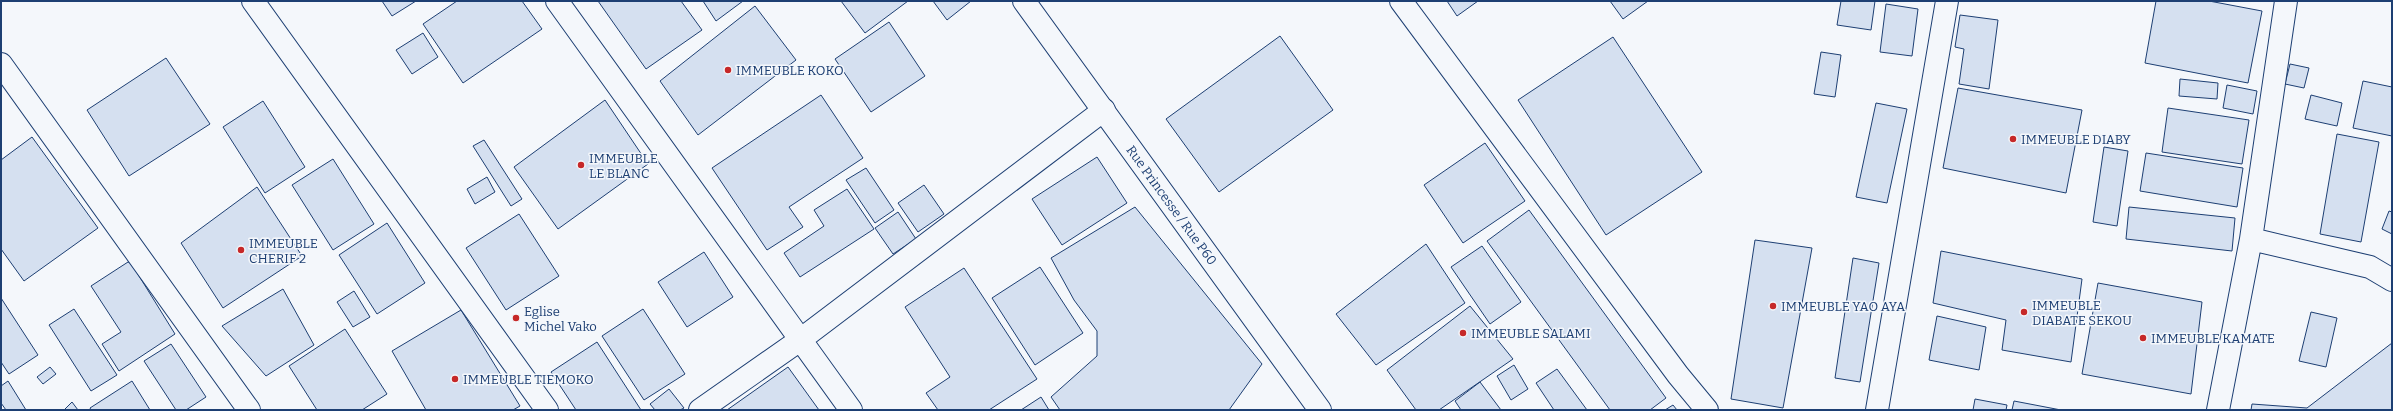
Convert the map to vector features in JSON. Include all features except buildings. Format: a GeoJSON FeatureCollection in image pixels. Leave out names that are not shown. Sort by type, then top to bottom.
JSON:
{"type":"FeatureCollection","features":[{"type":"Feature","properties":{"kind":"street"},"geometry":{"type":"LineString","coordinates":[[253,1],[547,410]]}},
{"type":"Feature","properties":{"kind":"street"},"geometry":{"type":"LineString","coordinates":[[557,1],[851,410]]}},
{"type":"Feature","properties":{"kind":"street","name":"Rue Princesse / Rue P60"},"geometry":{"type":"LineString","coordinates":[[1024,1],[1320,410]]}},
{"type":"Feature","properties":{"kind":"street"},"geometry":{"type":"LineString","coordinates":[[1401,1],[1678,375],[1707,410]]}},
{"type":"Feature","properties":{"kind":"street"},"geometry":{"type":"LineString","coordinates":[[1877,410],[1947,1]]}},
{"type":"Feature","properties":{"kind":"street"},"geometry":{"type":"LineString","coordinates":[[2218,410],[2251,239],[2286,1]]}},
{"type":"Feature","properties":{"kind":"street"},"geometry":{"type":"LineString","coordinates":[[1,64],[249,410]]}},
{"type":"Feature","properties":{"kind":"street"},"geometry":{"type":"LineString","coordinates":[[700,410],[800,340],[1104,110]]}},
{"type":"Feature","properties":{"kind":"street"},"geometry":{"type":"LineString","coordinates":[[2251,239],[2370,267],[2392,280]]}},
{"type":"Feature","properties":{"kind":"place","name":"IMMEUBLE KOKO"},"geometry":{"type":"Point","coordinates":[728,70]}},
{"type":"Feature","properties":{"kind":"place","name":"IMMEUBLE DIABY"},"geometry":{"type":"Point","coordinates":[2013,139]}},
{"type":"Feature","properties":{"kind":"place","name":"IMMEUBLE LE BLANC"},"geometry":{"type":"Point","coordinates":[581,165]}},
{"type":"Feature","properties":{"kind":"place","name":"IMMEUBLE CHERIF 2"},"geometry":{"type":"Point","coordinates":[241,250]}},
{"type":"Feature","properties":{"kind":"place","name":"IMMEUBLE YAO AYA"},"geometry":{"type":"Point","coordinates":[1773,306]}},
{"type":"Feature","properties":{"kind":"place","name":"IMMEUBLE DIABATE SEKOU"},"geometry":{"type":"Point","coordinates":[2024,312]}},
{"type":"Feature","properties":{"kind":"place","name":"Eglise Michel Vako"},"geometry":{"type":"Point","coordinates":[516,318]}},
{"type":"Feature","properties":{"kind":"place","name":"IMMEUBLE SALAMI"},"geometry":{"type":"Point","coordinates":[1463,333]}},
{"type":"Feature","properties":{"kind":"place","name":"IMMEUBLE KAMATE"},"geometry":{"type":"Point","coordinates":[2143,338]}},
{"type":"Feature","properties":{"kind":"place","name":"IMMEUBLE TIEMOKO"},"geometry":{"type":"Point","coordinates":[455,379]}}]}
